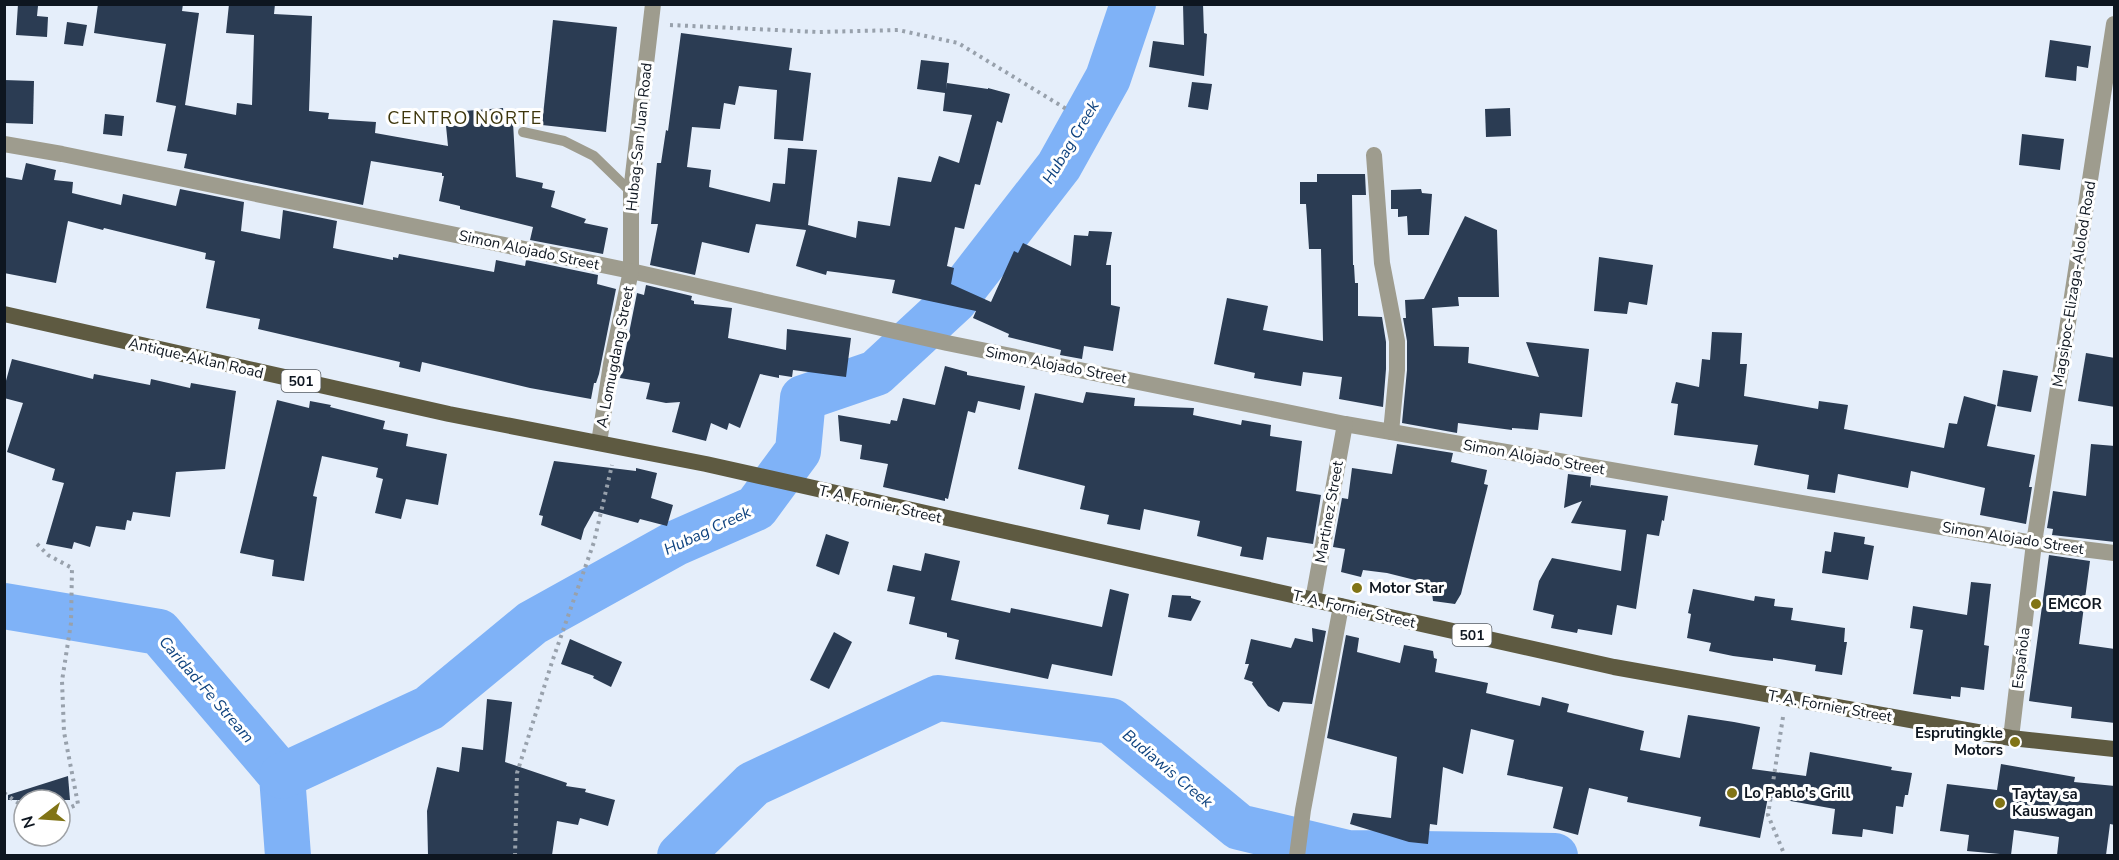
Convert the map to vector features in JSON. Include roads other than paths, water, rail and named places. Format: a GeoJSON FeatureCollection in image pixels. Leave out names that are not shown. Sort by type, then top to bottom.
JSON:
{"type":"FeatureCollection","features":[{"type":"Feature","properties":{"kind":"main road","name":"Antique-Aklan Road"},"geometry":{"type":"LineString","coordinates":[[4,314],[449,414],[599,443]]}},
{"type":"Feature","properties":{"kind":"main road","name":"T. A. Fornier Street"},"geometry":{"type":"LineString","coordinates":[[599,443],[706,464],[1614,668],[2011,738],[2115,749]]}},
{"type":"Feature","properties":{"kind":"street","name":"Hubag-San Juan Road"},"geometry":{"type":"LineString","coordinates":[[632,271],[631,192],[653,4]]}},
{"type":"Feature","properties":{"kind":"street","name":"Magsipoc-Elizaga-Alolod Road"},"geometry":{"type":"LineString","coordinates":[[2034,543],[2115,24]]}},
{"type":"Feature","properties":{"kind":"street","name":"Simon Alojado Street"},"geometry":{"type":"LineString","coordinates":[[4,144],[632,271],[947,343],[1345,424],[2034,543],[2115,553]]}},
{"type":"Feature","properties":{"kind":"street"},"geometry":{"type":"LineString","coordinates":[[1374,154],[1382,263],[1397,341],[1397,370],[1391,432]]}},
{"type":"Feature","properties":{"kind":"street","name":"A. Lomugdang Street"},"geometry":{"type":"LineString","coordinates":[[599,443],[611,364],[632,271]]}},
{"type":"Feature","properties":{"kind":"street","name":"Martinez Street"},"geometry":{"type":"LineString","coordinates":[[1313,600],[1345,424]]}},
{"type":"Feature","properties":{"kind":"street","name":"Española"},"geometry":{"type":"LineString","coordinates":[[2011,738],[2034,543]]}},
{"type":"Feature","properties":{"kind":"street"},"geometry":{"type":"LineString","coordinates":[[1296,855],[1341,606]]}},
{"type":"Feature","properties":{"kind":"lane"},"geometry":{"type":"LineString","coordinates":[[522,132],[564,141],[594,156],[631,192]]}},
{"type":"Feature","properties":{"kind":"waterway","name":"Hubag Creek"},"geometry":{"type":"LineString","coordinates":[[282,776],[429,708],[532,623],[676,543],[756,508],[798,451],[803,398],[876,373],[955,300],[1059,166],[1108,78],[1133,4]]}},
{"type":"Feature","properties":{"kind":"waterway","name":"Caridad-Fe Stream"},"geometry":{"type":"LineString","coordinates":[[4,606],[159,632],[282,776],[288,856]]}},
{"type":"Feature","properties":{"kind":"waterway","name":"Budiawis Creek"},"geometry":{"type":"LineString","coordinates":[[680,856],[753,784],[938,698],[1111,721],[1239,827],[1348,853],[1555,856]]}},
{"type":"Feature","properties":{"kind":"place","name":"Motor Star"},"geometry":{"type":"Point","coordinates":[1357,588]}},
{"type":"Feature","properties":{"kind":"place","name":"EMCOR"},"geometry":{"type":"Point","coordinates":[2036,604]}},
{"type":"Feature","properties":{"kind":"place","name":"Esprutingkle Motors"},"geometry":{"type":"Point","coordinates":[2015,742]}},
{"type":"Feature","properties":{"kind":"place","name":"Lo Pablo's Grill"},"geometry":{"type":"Point","coordinates":[1732,793]}},
{"type":"Feature","properties":{"kind":"place","name":"Taytay sa Kauswagan"},"geometry":{"type":"Point","coordinates":[2000,803]}},
{"type":"Feature","properties":{"kind":"district","name":"CENTRO NORTE"},"geometry":{"type":"Point","coordinates":[465,118]}}]}
